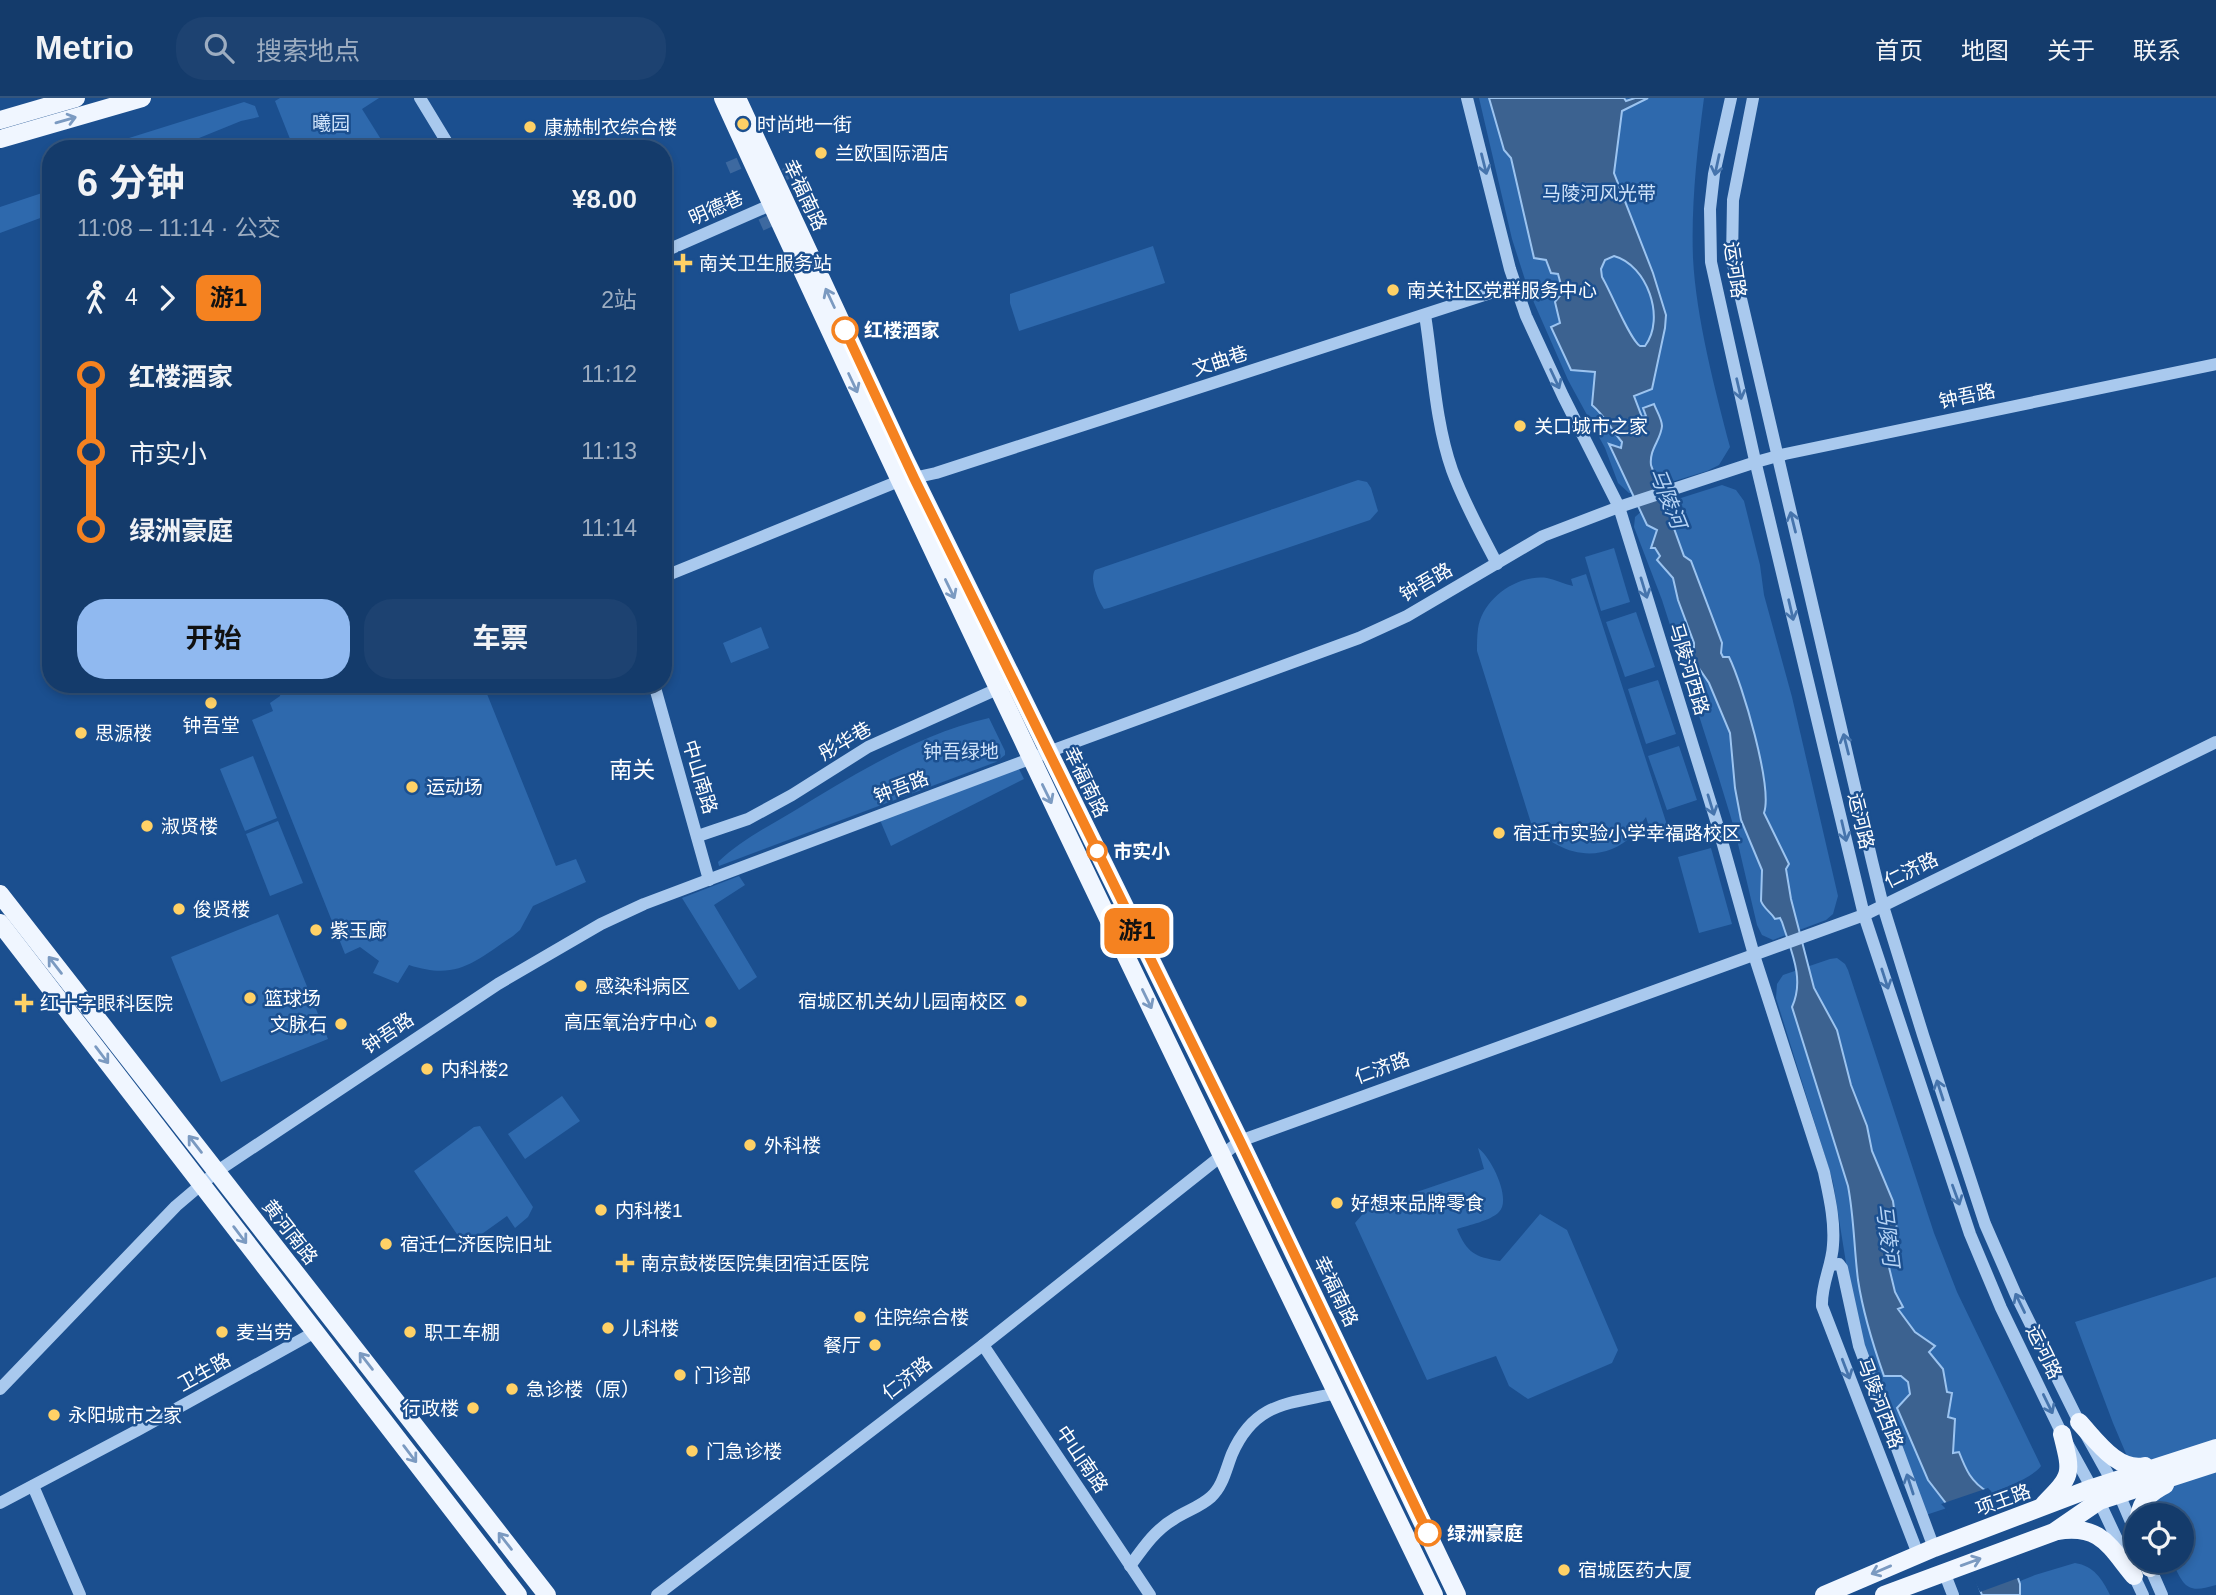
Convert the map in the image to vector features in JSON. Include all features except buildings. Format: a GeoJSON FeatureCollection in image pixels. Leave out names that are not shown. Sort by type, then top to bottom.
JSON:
{"type":"FeatureCollection","features":[{"type":"Feature","properties":{"kind":"main road"},"geometry":{"type":"LineString","coordinates":[[0,120],[76,98]]}},
{"type":"Feature","properties":{"kind":"main road"},"geometry":{"type":"LineString","coordinates":[[0,139],[142,98]]}},
{"type":"Feature","properties":{"kind":"main road","name":"幸福南路"},"geometry":{"type":"LineString","coordinates":[[723,98],[778,202],[906,480],[1006,685],[1048,752],[1240,1141],[1457,1595]]}},
{"type":"Feature","properties":{"kind":"main road","name":"幸福南路"},"geometry":{"type":"LineString","coordinates":[[737,98],[778,202]]}},
{"type":"Feature","properties":{"kind":"main road","name":"幸福南路"},"geometry":{"type":"LineString","coordinates":[[1006,685],[1030,759],[1434,1595]]}},
{"type":"Feature","properties":{"kind":"main road","name":"黄河南路"},"geometry":{"type":"LineString","coordinates":[[0,894],[547,1595]]}},
{"type":"Feature","properties":{"kind":"main road"},"geometry":{"type":"LineString","coordinates":[[0,923],[519,1595]]}},
{"type":"Feature","properties":{"kind":"main road"},"geometry":{"type":"LineString","coordinates":[[2079,1422],[2115,1459],[2126,1465],[2138,1468],[2204,1459]]}},
{"type":"Feature","properties":{"kind":"main road"},"geometry":{"type":"LineString","coordinates":[[2036,1511],[2064,1484],[2069,1473],[2062,1434]]}},
{"type":"Feature","properties":{"kind":"main road"},"geometry":{"type":"LineString","coordinates":[[2143,1503],[2149,1495],[2204,1459]]}},
{"type":"Feature","properties":{"kind":"main road","name":"项王路"},"geometry":{"type":"LineString","coordinates":[[1824,1595],[1926,1551],[2036,1511],[2096,1495],[2204,1459]]}},
{"type":"Feature","properties":{"kind":"main road","name":"项王路"},"geometry":{"type":"LineString","coordinates":[[1884,1595],[2054,1532],[2096,1495]]}},
{"type":"Feature","properties":{"kind":"main road"},"geometry":{"type":"LineString","coordinates":[[2054,1532],[2077,1528],[2096,1535],[2124,1554]]}},
{"type":"Feature","properties":{"kind":"street"},"geometry":{"type":"LineString","coordinates":[[420,98],[446,140]]}},
{"type":"Feature","properties":{"kind":"street","name":"马陵河西路"},"geometry":{"type":"LineString","coordinates":[[1467,98],[1526,316],[1558,385],[1625,505],[1754,955],[1824,1172],[1833,1230],[1830,1265],[1821,1293],[1822,1306],[1926,1551]]}},
{"type":"Feature","properties":{"kind":"street","name":"运河路"},"geometry":{"type":"LineString","coordinates":[[1731,98],[1714,174],[1710,209],[1711,262],[1864,915],[1970,1234],[2001,1307],[2062,1434],[2096,1495],[2124,1536]]}},
{"type":"Feature","properties":{"kind":"street","name":"运河路"},"geometry":{"type":"LineString","coordinates":[[1753,98],[1732,200],[1732,260],[1883,906],[1985,1224],[2016,1296],[2124,1506]]}},
{"type":"Feature","properties":{"kind":"street","name":"明德巷"},"geometry":{"type":"LineString","coordinates":[[672,248],[778,202]]}},
{"type":"Feature","properties":{"kind":"street","name":"文曲巷"},"geometry":{"type":"LineString","coordinates":[[906,480],[936,473],[1516,285]]}},
{"type":"Feature","properties":{"kind":"street"},"geometry":{"type":"LineString","coordinates":[[1425,315],[1441,422],[1452,470],[1497,564]]}},
{"type":"Feature","properties":{"kind":"street","name":"钟吾路"},"geometry":{"type":"LineString","coordinates":[[0,1389],[176,1206],[216,1172],[498,984],[601,924],[644,904],[1359,638],[1407,615],[1543,536],[1625,505],[1776,456],[2216,364]]}},
{"type":"Feature","properties":{"kind":"street"},"geometry":{"type":"LineString","coordinates":[[672,574],[906,480]]}},
{"type":"Feature","properties":{"kind":"street","name":"彤华巷"},"geometry":{"type":"LineString","coordinates":[[698,836],[748,819],[868,747],[1006,685]]}},
{"type":"Feature","properties":{"kind":"street","name":"中山南路"},"geometry":{"type":"LineString","coordinates":[[656,693],[709,880]]}},
{"type":"Feature","properties":{"kind":"street","name":"仁济路"},"geometry":{"type":"LineString","coordinates":[[657,1595],[983,1345],[1240,1141],[1864,915],[2216,742]]}},
{"type":"Feature","properties":{"kind":"street","name":"马陵河西路"},"geometry":{"type":"LineString","coordinates":[[1830,1265],[1839,1264],[1842,1269],[1859,1346],[1926,1551]]}},
{"type":"Feature","properties":{"kind":"street","name":"卫生路"},"geometry":{"type":"LineString","coordinates":[[0,1503],[315,1332]]}},
{"type":"Feature","properties":{"kind":"street","name":"中山南路"},"geometry":{"type":"LineString","coordinates":[[983,1345],[1150,1595]]}},
{"type":"Feature","properties":{"kind":"street"},"geometry":{"type":"LineString","coordinates":[[1130,1566],[1162,1526],[1212,1496],[1220,1485],[1237,1442],[1255,1419],[1280,1406],[1337,1393]]}},
{"type":"Feature","properties":{"kind":"street"},"geometry":{"type":"LineString","coordinates":[[33,1486],[80,1595]]}},
{"type":"Feature","properties":{"kind":"street"},"geometry":{"type":"LineString","coordinates":[[1944,1572],[1953,1595]]}},
{"type":"Feature","properties":{"kind":"street","name":"运河路"},"geometry":{"type":"LineString","coordinates":[[2143,1595],[2145,1573]]}},
{"type":"Feature","properties":{"kind":"street","name":"运河路"},"geometry":{"type":"LineString","coordinates":[[2149,1573],[2162,1595]]}},
{"type":"Feature","properties":{"kind":"green space","name":"曦园"},"geometry":{"type":"Polygon","coordinates":[[[280,98],[379,98],[362,109],[381,140],[290,140],[275,101],[280,98]]]}},
{"type":"Feature","properties":{"kind":"green space","name":"马陵河风光带"},"geometry":{"type":"Polygon","coordinates":[[[1479,98],[1704,98],[1695,178],[1693,258],[1702,329],[1730,447],[1719,465],[1639,492],[1629,493],[1618,483],[1605,448],[1568,380],[1528,289],[1512,239],[1479,98]]]}},
{"type":"Feature","properties":{"kind":"green space"},"geometry":{"type":"Polygon","coordinates":[[[244,102],[255,106],[259,117],[241,121],[194,140],[129,138],[244,102]]]}},
{"type":"Feature","properties":{"kind":"green space"},"geometry":{"type":"Polygon","coordinates":[[[42,193],[42,217],[0,233],[0,207],[42,193]]]}},
{"type":"Feature","properties":{"kind":"green space"},"geometry":{"type":"Polygon","coordinates":[[[1153,246],[1165,283],[1019,331],[1010,303],[1010,294],[1153,246]]]}},
{"type":"Feature","properties":{"kind":"green space"},"geometry":{"type":"Polygon","coordinates":[[[1358,480],[1367,482],[1371,488],[1378,511],[1370,520],[1109,608],[1104,609],[1099,601],[1094,584],[1095,570],[1358,480]]]}},
{"type":"Feature","properties":{"kind":"green space"},"geometry":{"type":"Polygon","coordinates":[[[1722,485],[1736,490],[1744,501],[1760,565],[1764,595],[1792,697],[1838,896],[1833,914],[1826,920],[1773,940],[1762,935],[1757,925],[1735,831],[1717,772],[1662,600],[1634,527],[1635,517],[1643,510],[1722,485]]]}},
{"type":"Feature","properties":{"kind":"green space"},"geometry":{"type":"Polygon","coordinates":[[[1614,548],[1630,602],[1601,611],[1585,557],[1614,548]]]}},
{"type":"Feature","properties":{"kind":"green space"},"geometry":{"type":"Polygon","coordinates":[[[1586,574],[1668,828],[1651,834],[1646,817],[1633,835],[1620,845],[1594,853],[1580,853],[1553,843],[1531,823],[1477,651],[1481,618],[1486,608],[1503,591],[1513,584],[1536,578],[1547,578],[1573,586],[1571,579],[1586,574]]]}},
{"type":"Feature","properties":{"kind":"green space"},"geometry":{"type":"Polygon","coordinates":[[[1636,612],[1655,667],[1625,677],[1606,622],[1636,612]]]}},
{"type":"Feature","properties":{"kind":"green space"},"geometry":{"type":"Polygon","coordinates":[[[761,627],[769,648],[731,663],[723,643],[761,627]]]}},
{"type":"Feature","properties":{"kind":"green space"},"geometry":{"type":"Polygon","coordinates":[[[1658,680],[1676,734],[1646,744],[1628,689],[1658,680]]]}},
{"type":"Feature","properties":{"kind":"green space"},"geometry":{"type":"Polygon","coordinates":[[[280,693],[487,693],[556,866],[576,859],[586,882],[533,906],[520,930],[465,966],[441,971],[409,965],[398,983],[373,973],[379,961],[360,947],[345,954],[252,720],[273,711],[270,703],[280,693]]]}},
{"type":"Feature","properties":{"kind":"green space","name":"钟吾绿地"},"geometry":{"type":"Polygon","coordinates":[[[989,718],[1005,751],[1005,755],[996,762],[719,866],[718,862],[726,854],[745,841],[864,770],[938,734],[989,718]]]}},
{"type":"Feature","properties":{"kind":"green space"},"geometry":{"type":"Polygon","coordinates":[[[1679,746],[1697,800],[1667,810],[1648,756],[1679,746]]]}},
{"type":"Feature","properties":{"kind":"green space"},"geometry":{"type":"Polygon","coordinates":[[[253,756],[277,818],[245,831],[220,769],[253,756]]]}},
{"type":"Feature","properties":{"kind":"green space"},"geometry":{"type":"Polygon","coordinates":[[[1018,767],[1024,779],[891,846],[880,820],[1018,767]]]}},
{"type":"Feature","properties":{"kind":"green space"},"geometry":{"type":"Polygon","coordinates":[[[278,821],[303,883],[270,896],[246,834],[278,821]]]}},
{"type":"Feature","properties":{"kind":"green space"},"geometry":{"type":"Polygon","coordinates":[[[1711,848],[1732,924],[1699,933],[1678,857],[1711,848]]]}},
{"type":"Feature","properties":{"kind":"green space"},"geometry":{"type":"Polygon","coordinates":[[[739,876],[745,885],[714,905],[757,977],[739,990],[682,898],[739,876]]]}},
{"type":"Feature","properties":{"kind":"green space","name":"篮球场"},"geometry":{"type":"Polygon","coordinates":[[[278,914],[328,1039],[221,1082],[171,957],[278,914]]]}},
{"type":"Feature","properties":{"kind":"green space"},"geometry":{"type":"Polygon","coordinates":[[[1837,958],[1848,970],[1934,1233],[1957,1292],[2041,1466],[2005,1487],[1926,1515],[1864,1346],[1852,1300],[1833,1182],[1776,998],[1777,984],[1783,975],[1837,958]]]}},
{"type":"Feature","properties":{"kind":"green space"},"geometry":{"type":"Polygon","coordinates":[[[562,1096],[580,1121],[525,1159],[508,1134],[562,1096]]]}},
{"type":"Feature","properties":{"kind":"green space"},"geometry":{"type":"Polygon","coordinates":[[[480,1126],[533,1207],[528,1217],[515,1228],[507,1216],[465,1246],[414,1171],[474,1127],[480,1126]]]}},
{"type":"Feature","properties":{"kind":"green space"},"geometry":{"type":"Polygon","coordinates":[[[1478,1148],[1489,1160],[1498,1178],[1503,1198],[1502,1206],[1499,1212],[1490,1218],[1457,1229],[1464,1244],[1484,1258],[1500,1261],[1540,1214],[1567,1230],[1618,1350],[1612,1363],[1528,1399],[1509,1386],[1496,1356],[1427,1380],[1355,1223],[1367,1209],[1484,1169],[1478,1148]]]}},
{"type":"Feature","properties":{"kind":"green space"},"geometry":{"type":"Polygon","coordinates":[[[2216,1277],[2216,1585],[2192,1588],[2180,1577],[2178,1573],[2194,1573],[2194,1503],[2147,1503],[2075,1322],[2216,1277]]]}},
{"type":"Feature","properties":{"kind":"green space"},"geometry":{"type":"Polygon","coordinates":[[[2075,1563],[2097,1574],[2110,1595],[1985,1595],[2035,1575],[2075,1563]]]}},
{"type":"Feature","properties":{"kind":"water","name":"马陵河"},"geometry":{"type":"Polygon","coordinates":[[[1489,98],[1624,98],[1626,101],[1648,98],[1622,111],[1614,173],[1653,273],[1666,315],[1652,389],[1634,396],[1642,417],[1646,416],[1643,408],[1654,404],[1662,423],[1651,465],[1684,556],[1691,561],[1722,643],[1721,653],[1723,657],[1729,657],[1741,689],[1760,759],[1766,800],[1764,813],[1789,864],[1786,869],[1791,899],[1814,988],[1837,1030],[1851,1085],[1867,1126],[1872,1151],[1893,1201],[1897,1231],[1888,1263],[1895,1292],[1903,1307],[1898,1309],[1915,1332],[1935,1346],[1929,1352],[1943,1369],[1947,1392],[1952,1393],[1948,1417],[1955,1419],[1953,1453],[1959,1452],[1970,1475],[1988,1492],[2020,1584],[2020,1595],[1982,1595],[1948,1506],[1928,1480],[1897,1408],[1910,1394],[1908,1382],[1901,1376],[1884,1376],[1860,1292],[1848,1186],[1792,1007],[1797,986],[1793,954],[1780,918],[1775,919],[1761,901],[1762,870],[1741,820],[1730,733],[1709,683],[1694,661],[1694,643],[1673,578],[1657,560],[1660,556],[1655,548],[1651,548],[1657,530],[1647,525],[1609,444],[1621,448],[1622,442],[1592,405],[1595,372],[1571,370],[1551,327],[1560,323],[1555,302],[1563,292],[1558,274],[1551,273],[1546,260],[1534,258],[1511,158],[1504,150],[1489,98]],[[1614,256],[1605,260],[1601,269],[1602,277],[1631,335],[1640,346],[1645,346],[1654,321],[1650,294],[1636,270],[1626,261],[1614,256]]]}},
{"type":"Feature","properties":{"kind":"pier"},"geometry":{"type":"Polygon","coordinates":[[[1988,1488],[2021,1577],[1980,1592],[1941,1504],[1988,1488]]]}},
{"type":"Feature","properties":{"kind":"tunnel"},"geometry":{"type":"LineString","coordinates":[[728,168],[756,156]]}},
{"type":"Feature","properties":{"kind":"tunnel"},"geometry":{"type":"LineString","coordinates":[[768,182],[790,172]]}},
{"type":"Feature","properties":{"kind":"tunnel"},"geometry":{"type":"LineString","coordinates":[[761,225],[783,215],[782,213]]}},
{"type":"Feature","properties":{"kind":"bus line","name":"游1"},"geometry":{"type":"LineString","coordinates":[[845,330],[914,478],[1240,1141],[1428,1533]]}},
{"type":"Feature","properties":{"kind":"place","name":"时尚地一街"},"geometry":{"type":"Point","coordinates":[743,124]}},
{"type":"Feature","properties":{"kind":"place","name":"康赫制衣综合楼"},"geometry":{"type":"Point","coordinates":[530,127]}},
{"type":"Feature","properties":{"kind":"place","name":"兰欧国际酒店"},"geometry":{"type":"Point","coordinates":[821,153]}},
{"type":"Feature","properties":{"kind":"place","name":"南关卫生服务站"},"geometry":{"type":"Point","coordinates":[683,263]}},
{"type":"Feature","properties":{"kind":"place","name":"南关社区党群服务中心"},"geometry":{"type":"Point","coordinates":[1393,290]}},
{"type":"Feature","properties":{"kind":"place","name":"红楼酒家"},"geometry":{"type":"Point","coordinates":[845,330]}},
{"type":"Feature","properties":{"kind":"place","name":"关口城市之家"},"geometry":{"type":"Point","coordinates":[1520,426]}},
{"type":"Feature","properties":{"kind":"place","name":"钟吾堂"},"geometry":{"type":"Point","coordinates":[211,703]}},
{"type":"Feature","properties":{"kind":"place","name":"思源楼"},"geometry":{"type":"Point","coordinates":[81,733]}},
{"type":"Feature","properties":{"kind":"place","name":"运动场"},"geometry":{"type":"Point","coordinates":[412,787]}},
{"type":"Feature","properties":{"kind":"place","name":"淑贤楼"},"geometry":{"type":"Point","coordinates":[147,826]}},
{"type":"Feature","properties":{"kind":"place","name":"宿迁市实验小学幸福路校区"},"geometry":{"type":"Point","coordinates":[1499,833]}},
{"type":"Feature","properties":{"kind":"place","name":"市实小"},"geometry":{"type":"Point","coordinates":[1097,851]}},
{"type":"Feature","properties":{"kind":"place","name":"俊贤楼"},"geometry":{"type":"Point","coordinates":[179,909]}},
{"type":"Feature","properties":{"kind":"place","name":"紫玉廊"},"geometry":{"type":"Point","coordinates":[316,930]}},
{"type":"Feature","properties":{"kind":"place","name":"感染科病区"},"geometry":{"type":"Point","coordinates":[581,986]}},
{"type":"Feature","properties":{"kind":"place","name":"篮球场"},"geometry":{"type":"Point","coordinates":[250,998]}},
{"type":"Feature","properties":{"kind":"place","name":"宿城区机关幼儿园南校区"},"geometry":{"type":"Point","coordinates":[1021,1001]}},
{"type":"Feature","properties":{"kind":"place","name":"红十字眼科医院"},"geometry":{"type":"Point","coordinates":[24,1003]}},
{"type":"Feature","properties":{"kind":"place","name":"高压氧治疗中心"},"geometry":{"type":"Point","coordinates":[711,1022]}},
{"type":"Feature","properties":{"kind":"place","name":"文脉石"},"geometry":{"type":"Point","coordinates":[341,1024]}},
{"type":"Feature","properties":{"kind":"place","name":"内科楼2"},"geometry":{"type":"Point","coordinates":[427,1069]}},
{"type":"Feature","properties":{"kind":"place","name":"外科楼"},"geometry":{"type":"Point","coordinates":[750,1145]}},
{"type":"Feature","properties":{"kind":"place","name":"好想来品牌零食"},"geometry":{"type":"Point","coordinates":[1337,1203]}},
{"type":"Feature","properties":{"kind":"place","name":"内科楼1"},"geometry":{"type":"Point","coordinates":[601,1210]}},
{"type":"Feature","properties":{"kind":"place","name":"宿迁仁济医院旧址"},"geometry":{"type":"Point","coordinates":[386,1244]}},
{"type":"Feature","properties":{"kind":"place","name":"南京鼓楼医院集团宿迁医院"},"geometry":{"type":"Point","coordinates":[625,1263]}},
{"type":"Feature","properties":{"kind":"place","name":"住院综合楼"},"geometry":{"type":"Point","coordinates":[860,1317]}},
{"type":"Feature","properties":{"kind":"place","name":"儿科楼"},"geometry":{"type":"Point","coordinates":[608,1328]}},
{"type":"Feature","properties":{"kind":"place","name":"麦当劳"},"geometry":{"type":"Point","coordinates":[222,1332]}},
{"type":"Feature","properties":{"kind":"place","name":"职工车棚"},"geometry":{"type":"Point","coordinates":[410,1332]}},
{"type":"Feature","properties":{"kind":"place","name":"餐厅"},"geometry":{"type":"Point","coordinates":[875,1345]}},
{"type":"Feature","properties":{"kind":"place","name":"门诊部"},"geometry":{"type":"Point","coordinates":[680,1375]}},
{"type":"Feature","properties":{"kind":"place","name":"急诊楼（原）"},"geometry":{"type":"Point","coordinates":[512,1389]}},
{"type":"Feature","properties":{"kind":"place","name":"行政楼"},"geometry":{"type":"Point","coordinates":[473,1408]}},
{"type":"Feature","properties":{"kind":"place","name":"永阳城市之家"},"geometry":{"type":"Point","coordinates":[54,1415]}},
{"type":"Feature","properties":{"kind":"place","name":"门急诊楼"},"geometry":{"type":"Point","coordinates":[692,1451]}},
{"type":"Feature","properties":{"kind":"place","name":"绿洲豪庭"},"geometry":{"type":"Point","coordinates":[1428,1533]}},
{"type":"Feature","properties":{"kind":"place","name":"宿城医药大厦"},"geometry":{"type":"Point","coordinates":[1564,1570]}},
{"type":"Feature","properties":{"kind":"district","name":"南关"},"geometry":{"type":"Point","coordinates":[632,770]}}]}
